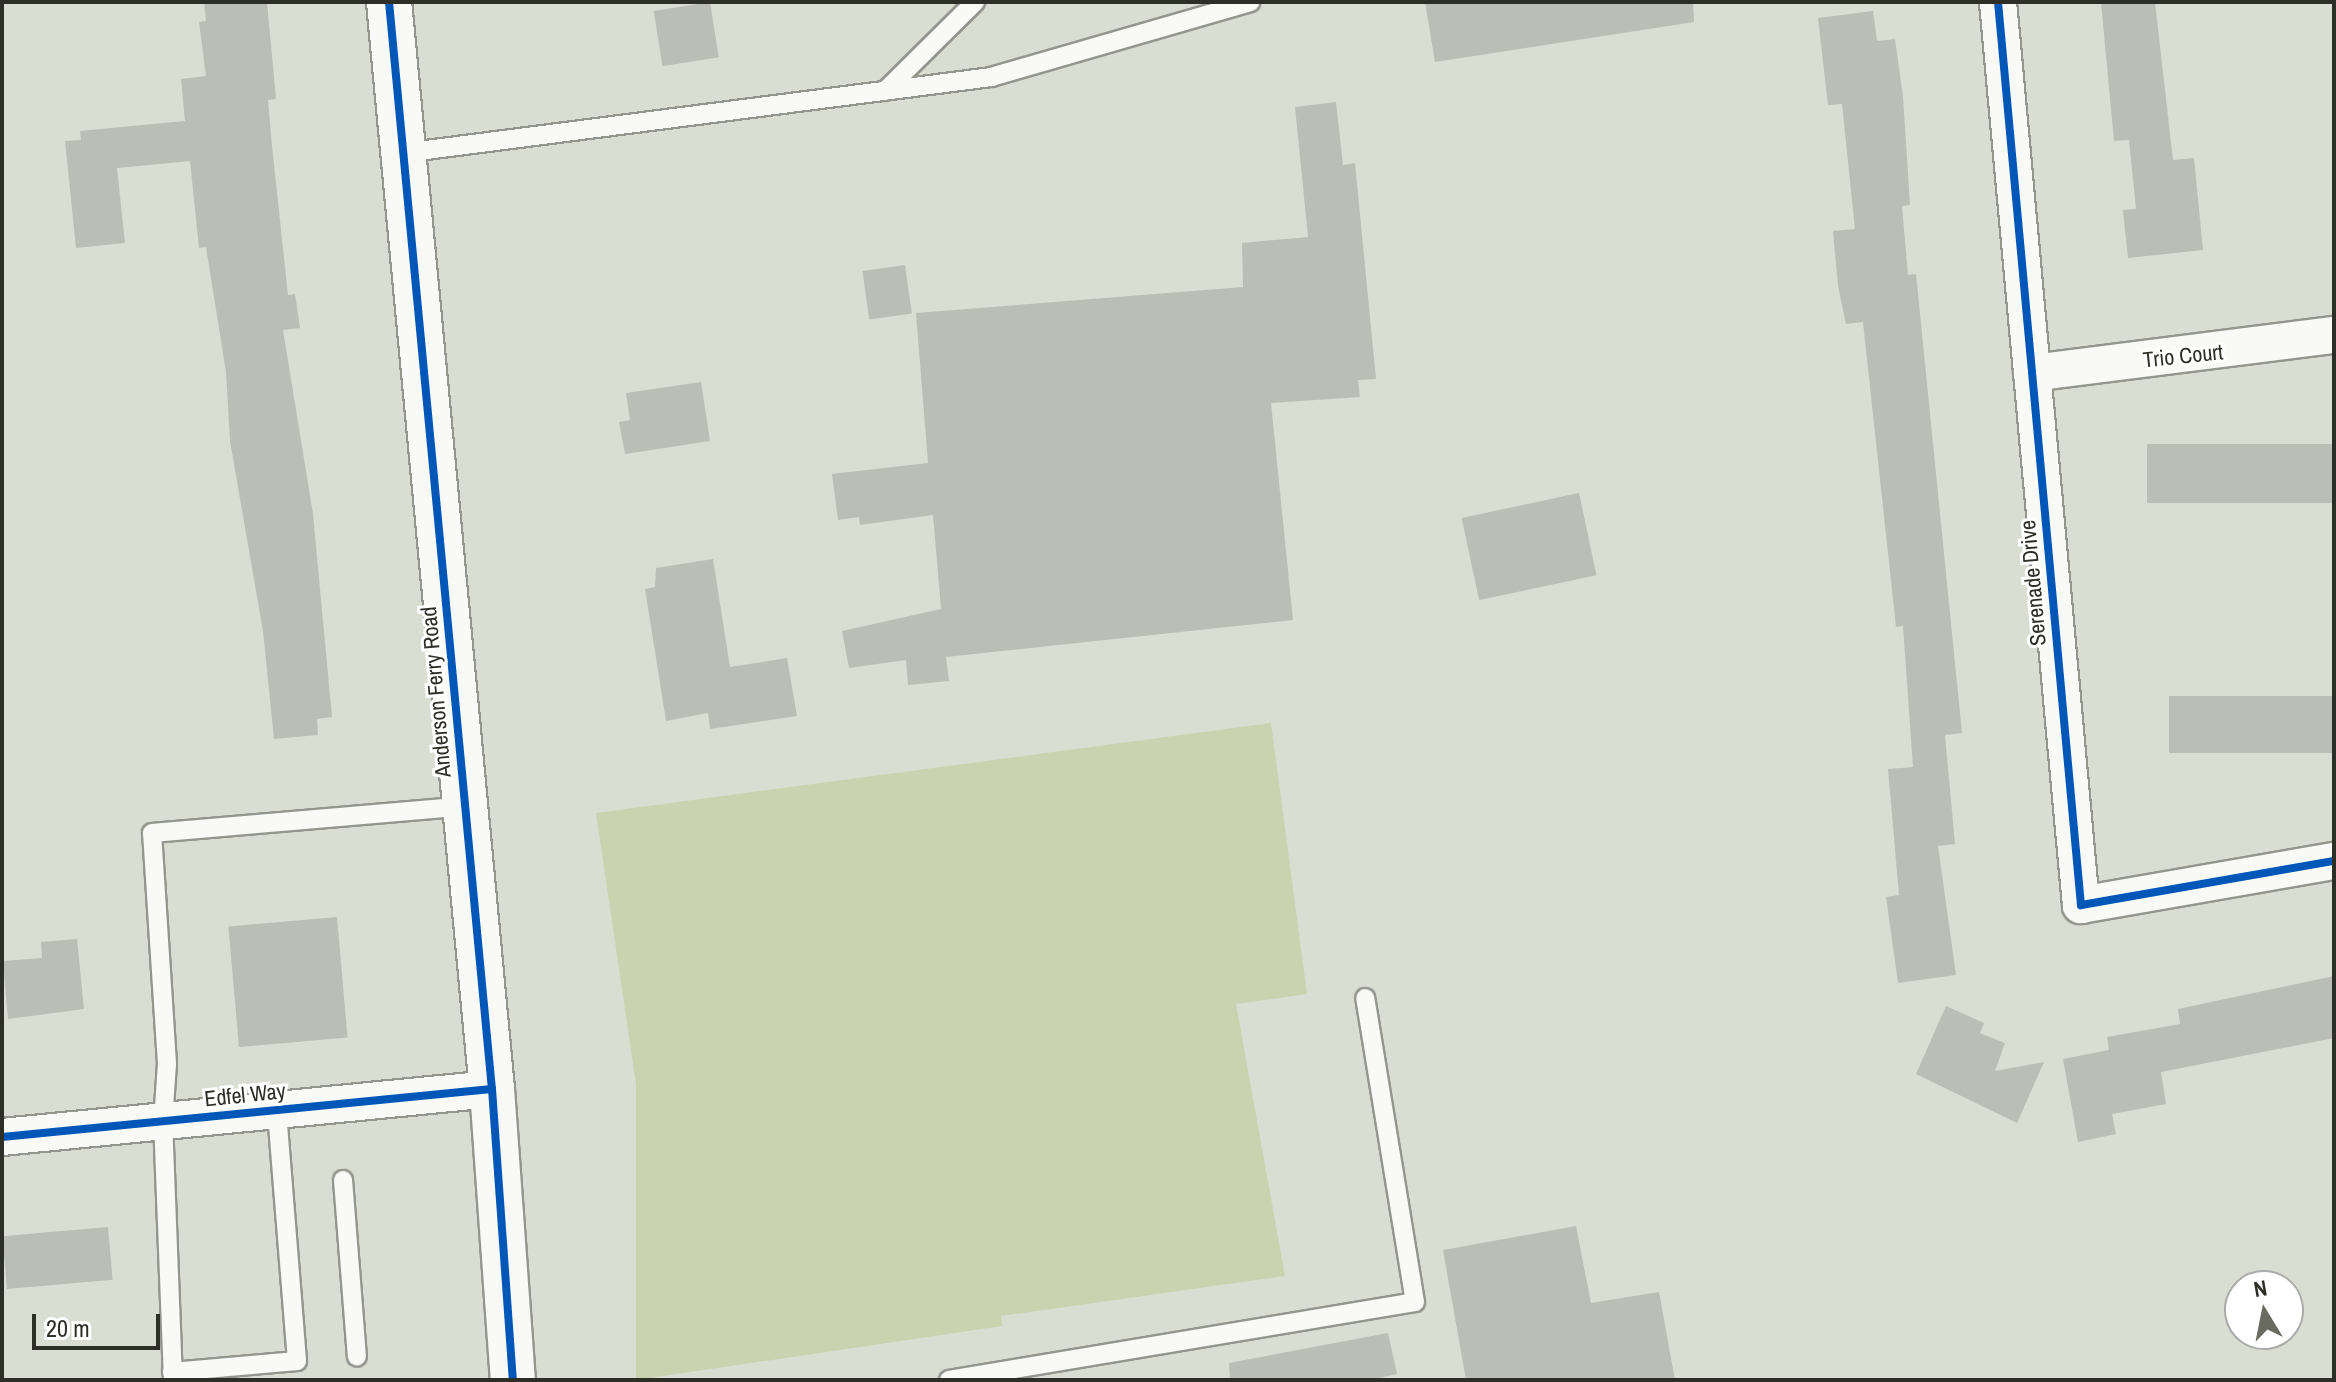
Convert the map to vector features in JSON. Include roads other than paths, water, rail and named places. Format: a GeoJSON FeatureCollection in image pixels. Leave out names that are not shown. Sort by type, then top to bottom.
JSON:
{"type":"FeatureCollection","features":[{"type":"Feature","properties":{"kind":"street","name":"Anderson Ferry Road"},"geometry":{"type":"LineString","coordinates":[[389,2],[492,1089],[513,1380]]}},
{"type":"Feature","properties":{"kind":"street","name":"Serenade Drive"},"geometry":{"type":"LineString","coordinates":[[1998,2],[2081,905],[2334,861]]}},
{"type":"Feature","properties":{"kind":"street","name":"Trio Court"},"geometry":{"type":"LineString","coordinates":[[2032,373],[2334,335]]}},
{"type":"Feature","properties":{"kind":"street","name":"Edfel Way"},"geometry":{"type":"LineString","coordinates":[[2,1137],[492,1089]]}},
{"type":"Feature","properties":{"kind":"lane"},"geometry":{"type":"LineString","coordinates":[[885,91],[975,2]]}},
{"type":"Feature","properties":{"kind":"lane"},"geometry":{"type":"LineString","coordinates":[[403,153],[991,77],[1250,2]]}},
{"type":"Feature","properties":{"kind":"lane"},"geometry":{"type":"LineString","coordinates":[[277,1110],[297,1361],[217,1374],[173,1376],[163,1122],[167,1064],[152,833],[465,806]]}},
{"type":"Feature","properties":{"kind":"lane"},"geometry":{"type":"LineString","coordinates":[[949,1380],[1415,1302],[1365,998]]}},
{"type":"Feature","properties":{"kind":"lane"},"geometry":{"type":"LineString","coordinates":[[343,1180],[357,1356]]}}]}
